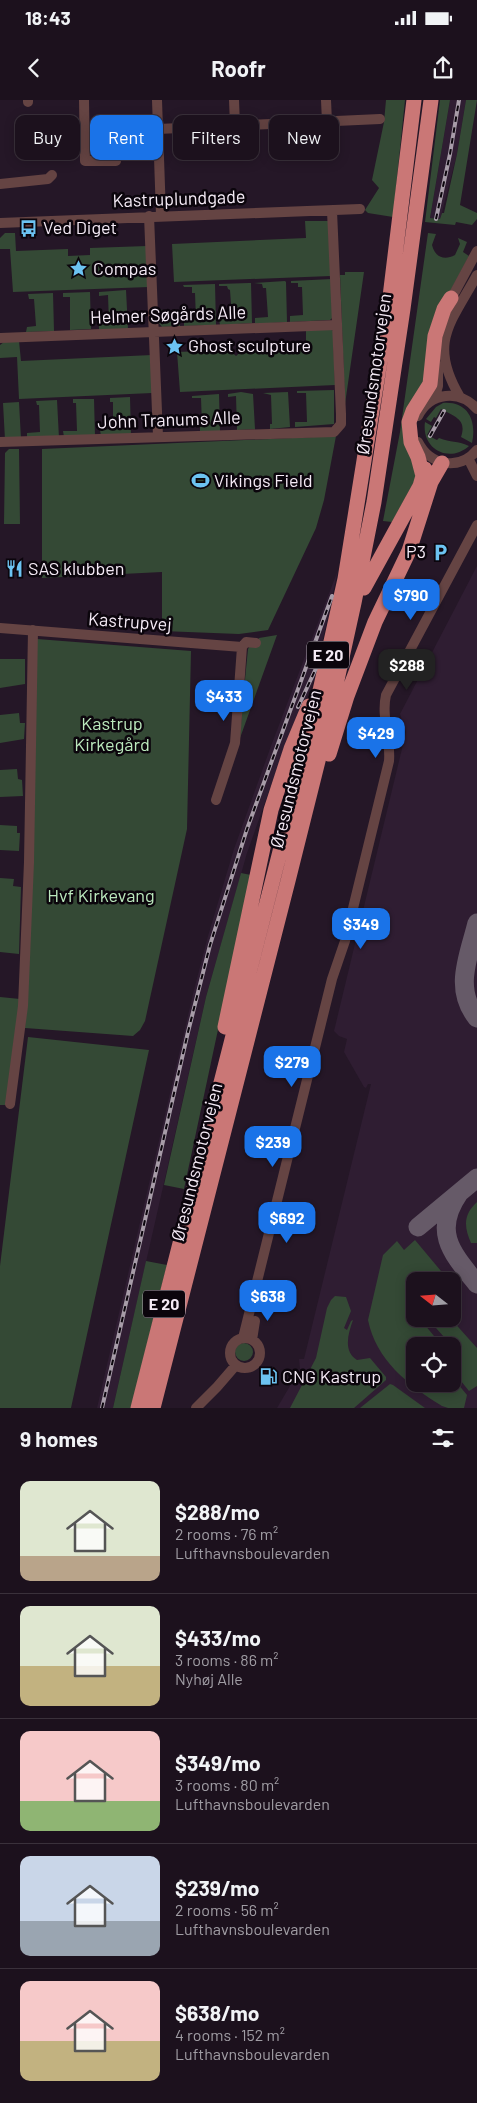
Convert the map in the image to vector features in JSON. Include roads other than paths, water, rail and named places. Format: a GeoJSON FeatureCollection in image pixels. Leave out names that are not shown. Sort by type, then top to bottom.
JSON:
{"type":"FeatureCollection","features":[{"type":"Feature","properties":{"kind":"highway","name":"Øresundsmotorvejen"},"geometry":{"type":"LineString","coordinates":[[138,1408],[311,731],[345,578],[389,305],[414,100]]}},
{"type":"Feature","properties":{"kind":"highway","name":"Øresundsmotorvejen"},"geometry":{"type":"LineString","coordinates":[[153,1408],[328,721],[374,502],[403,309],[431,100]]}},
{"type":"Feature","properties":{"kind":"highway"},"geometry":{"type":"LineString","coordinates":[[423,476],[418,457],[411,442],[409,422],[413,411],[430,384],[436,336],[444,309],[451,298]]}},
{"type":"Feature","properties":{"kind":"highway"},"geometry":{"type":"LineString","coordinates":[[364,588],[420,486],[426,468],[425,453]]}},
{"type":"Feature","properties":{"kind":"highway"},"geometry":{"type":"LineString","coordinates":[[288,881],[308,825],[347,696],[363,652],[375,622],[409,551],[431,482],[442,463]]}},
{"type":"Feature","properties":{"kind":"highway"},"geometry":{"type":"LineString","coordinates":[[190,1200],[196,1159],[271,810],[291,749],[309,706]]}},
{"type":"Feature","properties":{"kind":"street"},"geometry":{"type":"LineString","coordinates":[[84,100],[85,161],[116,161]]}},
{"type":"Feature","properties":{"kind":"street"},"geometry":{"type":"LineString","coordinates":[[157,100],[158,115]]}},
{"type":"Feature","properties":{"kind":"street"},"geometry":{"type":"LineString","coordinates":[[234,100],[235,115]]}},
{"type":"Feature","properties":{"kind":"street"},"geometry":{"type":"LineString","coordinates":[[326,100],[327,115]]}},
{"type":"Feature","properties":{"kind":"street"},"geometry":{"type":"LineString","coordinates":[[339,121],[380,119]]}},
{"type":"Feature","properties":{"kind":"street"},"geometry":{"type":"LineString","coordinates":[[159,160],[161,215]]}},
{"type":"Feature","properties":{"kind":"street"},"geometry":{"type":"LineString","coordinates":[[0,184],[48,179],[52,175]]}},
{"type":"Feature","properties":{"kind":"street","name":"Kastruplundgade"},"geometry":{"type":"LineString","coordinates":[[0,223],[161,215],[360,209]]}},
{"type":"Feature","properties":{"kind":"street"},"geometry":{"type":"LineString","coordinates":[[332,211],[336,325]]}},
{"type":"Feature","properties":{"kind":"street"},"geometry":{"type":"LineString","coordinates":[[149,216],[158,436]]}},
{"type":"Feature","properties":{"kind":"street"},"geometry":{"type":"LineString","coordinates":[[434,399],[438,386],[438,338],[451,298],[477,251]]}},
{"type":"Feature","properties":{"kind":"street"},"geometry":{"type":"LineString","coordinates":[[460,397],[445,368],[444,342],[447,330],[477,275]]}},
{"type":"Feature","properties":{"kind":"street","name":"Helmer Søgårds Alle"},"geometry":{"type":"LineString","coordinates":[[0,338],[336,325]]}},
{"type":"Feature","properties":{"kind":"street","name":"John Tranums Alle"},"geometry":{"type":"LineString","coordinates":[[0,442],[334,432],[339,428],[342,414],[336,325]]}},
{"type":"Feature","properties":{"kind":"street"},"geometry":{"type":"LineString","coordinates":[[477,409],[467,400],[447,395],[434,399],[423,408],[417,420],[417,441],[425,453],[436,461],[456,463],[468,458],[477,450]]}},
{"type":"Feature","properties":{"kind":"street"},"geometry":{"type":"LineString","coordinates":[[468,458],[477,476]]}},
{"type":"Feature","properties":{"kind":"street"},"geometry":{"type":"LineString","coordinates":[[248,1339],[260,1300],[338,978],[349,949],[394,767],[396,741],[391,714],[393,691],[461,566],[470,538],[477,525]]}},
{"type":"Feature","properties":{"kind":"street","name":"Kastrupvej"},"geometry":{"type":"LineString","coordinates":[[0,628],[242,646],[246,642],[256,642]]}},
{"type":"Feature","properties":{"kind":"street"},"geometry":{"type":"LineString","coordinates":[[10,1104],[24,996],[29,862],[33,630]]}},
{"type":"Feature","properties":{"kind":"street"},"geometry":{"type":"LineString","coordinates":[[216,800],[235,743],[242,646]]}},
{"type":"Feature","properties":{"kind":"street"},"geometry":{"type":"LineString","coordinates":[[248,1339],[256,1343],[259,1352],[257,1361],[245,1367],[236,1365],[231,1357],[231,1348],[236,1340],[248,1339]]}},
{"type":"Feature","properties":{"kind":"street"},"geometry":{"type":"LineString","coordinates":[[196,1408],[218,1388],[236,1365]]}},
{"type":"Feature","properties":{"kind":"railway"},"geometry":{"type":"LineString","coordinates":[[436,219],[459,100]]}},
{"type":"Feature","properties":{"kind":"railway"},"geometry":{"type":"LineString","coordinates":[[430,436],[444,411]]}},
{"type":"Feature","properties":{"kind":"railway"},"geometry":{"type":"LineString","coordinates":[[102,1408],[188,1032],[210,945],[247,829],[332,596]]}},
{"type":"Feature","properties":{"kind":"railway"},"geometry":{"type":"LineString","coordinates":[[298,707],[318,664]]}},
{"type":"Feature","properties":{"kind":"place","name":"Ved Diget"},"geometry":{"type":"Point","coordinates":[29,228]}},
{"type":"Feature","properties":{"kind":"place","name":"Compas"},"geometry":{"type":"Point","coordinates":[79,269]}},
{"type":"Feature","properties":{"kind":"place","name":"Ghost sculpture"},"geometry":{"type":"Point","coordinates":[174,346]}},
{"type":"Feature","properties":{"kind":"place","name":"Vikings Field"},"geometry":{"type":"Point","coordinates":[200,481]}},
{"type":"Feature","properties":{"kind":"place","name":"P3"},"geometry":{"type":"Point","coordinates":[440,552]}},
{"type":"Feature","properties":{"kind":"place","name":"SAS klubben"},"geometry":{"type":"Point","coordinates":[14,569]}},
{"type":"Feature","properties":{"kind":"place","name":"CNG Kastrup"},"geometry":{"type":"Point","coordinates":[268,1377]}},
{"type":"Feature","properties":{"kind":"park label","name":"Kastrup Kirkegård"},"geometry":{"type":"Point","coordinates":[112,734]}},
{"type":"Feature","properties":{"kind":"park label","name":"Hvf Kirkevang"},"geometry":{"type":"Point","coordinates":[101,896]}}]}
